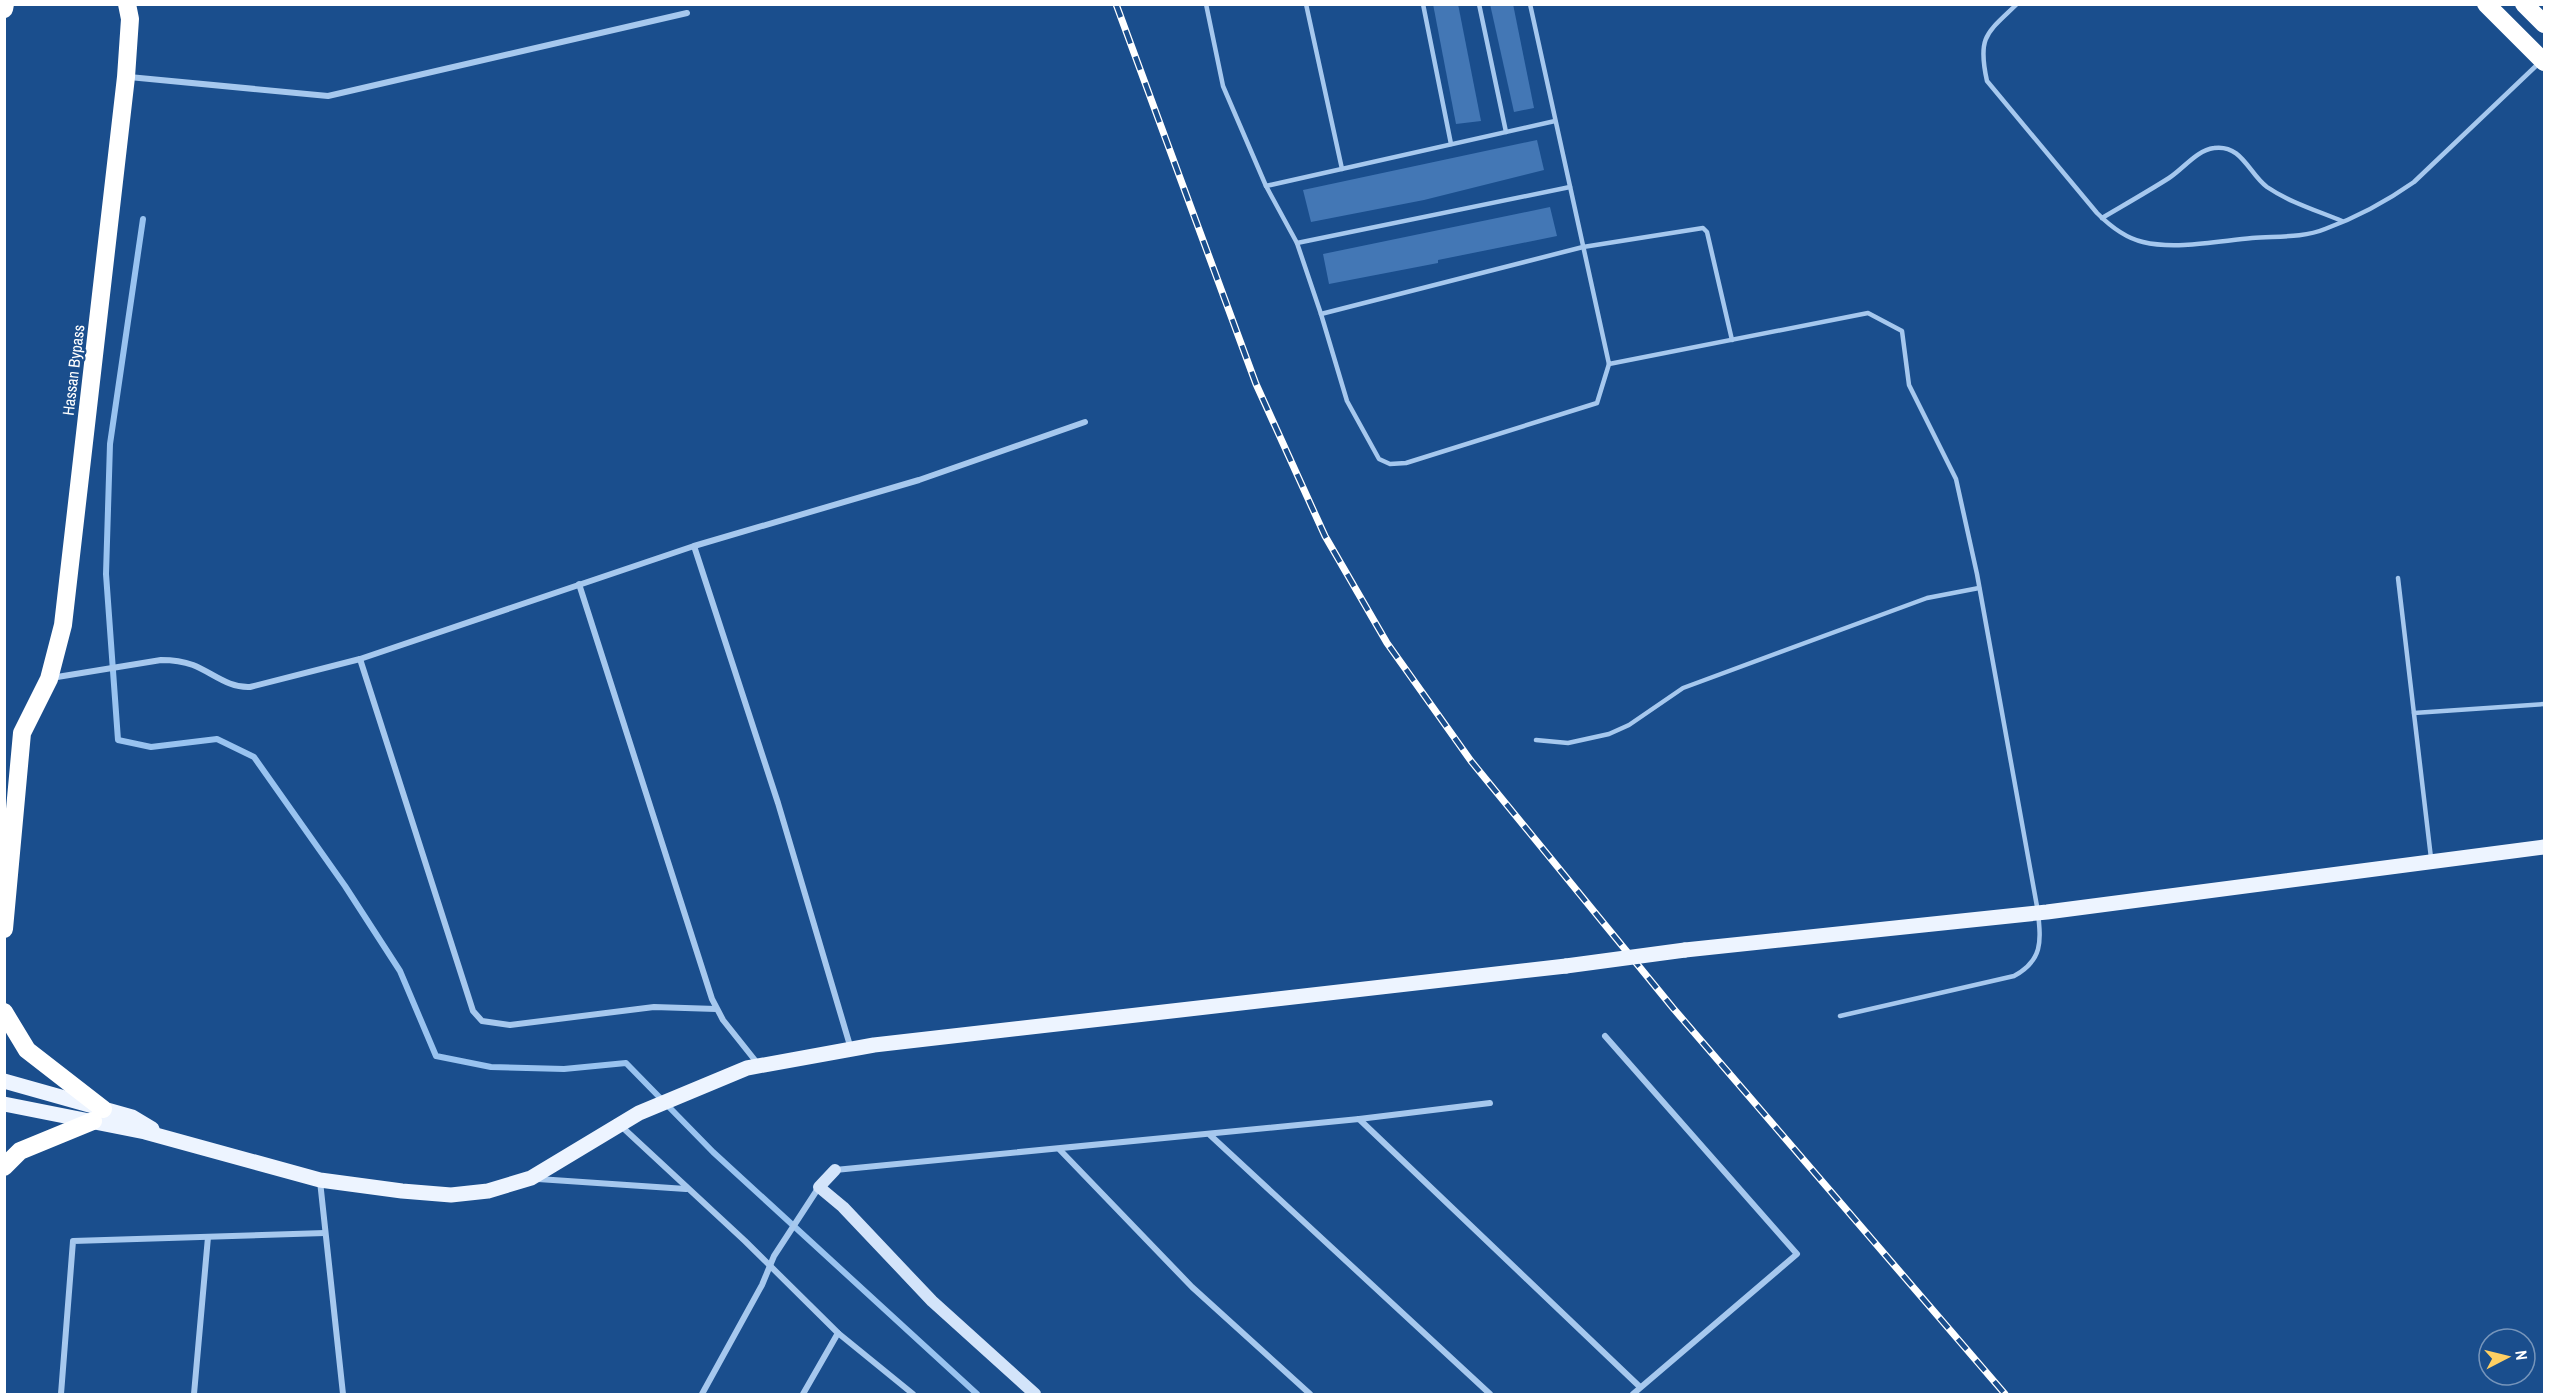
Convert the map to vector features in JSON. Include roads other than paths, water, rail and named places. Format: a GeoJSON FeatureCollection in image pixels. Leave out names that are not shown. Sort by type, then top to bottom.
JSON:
{"type":"FeatureCollection","features":[{"type":"Feature","properties":{"kind":"highway"},"geometry":{"type":"LineString","coordinates":[[4,9],[5,4]]}},
{"type":"Feature","properties":{"kind":"highway","name":"Hassan Bypass"},"geometry":{"type":"LineString","coordinates":[[4,928],[22,733],[49,679],[63,625],[126,77],[130,19],[127,4]]}},
{"type":"Feature","properties":{"kind":"highway"},"geometry":{"type":"LineString","coordinates":[[2486,4],[2543,61]]}},
{"type":"Feature","properties":{"kind":"highway"},"geometry":{"type":"LineString","coordinates":[[2524,4],[2544,24]]}},
{"type":"Feature","properties":{"kind":"highway"},"geometry":{"type":"LineString","coordinates":[[4,1012],[27,1050],[98,1115],[20,1151],[4,1167]]}},
{"type":"Feature","properties":{"kind":"main road"},"geometry":{"type":"LineString","coordinates":[[4,1104],[132,1117],[167,1138],[320,1180],[451,1195],[488,1191],[531,1178],[621,1126],[639,1113],[753,1067],[851,1049],[1127,1015],[1566,966],[1685,950],[2038,912],[2544,847]]}},
{"type":"Feature","properties":{"kind":"main road"},"geometry":{"type":"LineString","coordinates":[[4,1081],[98,1115]]}},
{"type":"Feature","properties":{"kind":"street"},"geometry":{"type":"LineString","coordinates":[[126,77],[328,96],[687,13]]}},
{"type":"Feature","properties":{"kind":"street"},"geometry":{"type":"LineString","coordinates":[[49,679],[161,660],[178,660],[241,688],[360,659],[694,546],[919,480],[1085,422]]}},
{"type":"Feature","properties":{"kind":"street"},"geometry":{"type":"LineString","coordinates":[[694,546],[778,803],[851,1049]]}},
{"type":"Feature","properties":{"kind":"street"},"geometry":{"type":"LineString","coordinates":[[579,584],[716,1009],[753,1067]]}},
{"type":"Feature","properties":{"kind":"street"},"geometry":{"type":"LineString","coordinates":[[360,659],[473,1011],[482,1021],[510,1025],[654,1007],[716,1009]]}},
{"type":"Feature","properties":{"kind":"street"},"geometry":{"type":"LineString","coordinates":[[1605,1036],[1797,1254],[1633,1395]]}},
{"type":"Feature","properties":{"kind":"street"},"geometry":{"type":"LineString","coordinates":[[702,1395],[762,1285],[774,1256],[819,1187],[835,1170],[1210,1135],[1490,1103]]}},
{"type":"Feature","properties":{"kind":"street"},"geometry":{"type":"LineString","coordinates":[[1359,1119],[1640,1387]]}},
{"type":"Feature","properties":{"kind":"street"},"geometry":{"type":"LineString","coordinates":[[621,1126],[770,1265],[838,1333],[913,1395]]}},
{"type":"Feature","properties":{"kind":"street"},"geometry":{"type":"LineString","coordinates":[[1210,1135],[1490,1395]]}},
{"type":"Feature","properties":{"kind":"street"},"geometry":{"type":"LineString","coordinates":[[1060,1150],[1192,1287],[1310,1395]]}},
{"type":"Feature","properties":{"kind":"street"},"geometry":{"type":"LineString","coordinates":[[531,1178],[687,1189]]}},
{"type":"Feature","properties":{"kind":"street"},"geometry":{"type":"LineString","coordinates":[[320,1180],[342,1395]]}},
{"type":"Feature","properties":{"kind":"street"},"geometry":{"type":"LineString","coordinates":[[819,1187],[843,1207],[932,1301],[1035,1395]]}},
{"type":"Feature","properties":{"kind":"street"},"geometry":{"type":"LineString","coordinates":[[61,1395],[73,1241],[325,1233]]}},
{"type":"Feature","properties":{"kind":"street"},"geometry":{"type":"LineString","coordinates":[[194,1395],[208,1237]]}},
{"type":"Feature","properties":{"kind":"street"},"geometry":{"type":"LineString","coordinates":[[803,1395],[838,1333]]}},
{"type":"Feature","properties":{"kind":"lane"},"geometry":{"type":"LineString","coordinates":[[1206,4],[1223,86],[1266,186],[1297,243],[1347,401],[1379,459],[1390,464],[1406,463],[1597,403],[1609,364],[1530,4]]}},
{"type":"Feature","properties":{"kind":"lane"},"geometry":{"type":"LineString","coordinates":[[1306,4],[1342,169]]}},
{"type":"Feature","properties":{"kind":"lane"},"geometry":{"type":"LineString","coordinates":[[1423,4],[1451,144]]}},
{"type":"Feature","properties":{"kind":"lane"},"geometry":{"type":"LineString","coordinates":[[1479,4],[1506,132]]}},
{"type":"Feature","properties":{"kind":"lane"},"geometry":{"type":"LineString","coordinates":[[2017,4],[1983,40],[1988,81],[2102,218],[2131,239],[2145,243],[2172,244],[2313,233],[2342,221],[2394,196],[2427,171],[2543,61]]}},
{"type":"Feature","properties":{"kind":"lane"},"geometry":{"type":"LineString","coordinates":[[1266,186],[1555,121]]}},
{"type":"Feature","properties":{"kind":"lane"},"geometry":{"type":"LineString","coordinates":[[2102,218],[2171,177],[2200,154],[2214,148],[2229,149],[2240,155],[2257,178],[2267,187],[2342,221]]}},
{"type":"Feature","properties":{"kind":"lane"},"geometry":{"type":"LineString","coordinates":[[1297,243],[1570,186]]}},
{"type":"Feature","properties":{"kind":"lane"},"geometry":{"type":"LineString","coordinates":[[1321,314],[1583,246],[1704,229],[1707,232],[1732,340]]}},
{"type":"Feature","properties":{"kind":"lane"},"geometry":{"type":"LineString","coordinates":[[1609,364],[1868,313],[1902,331],[1909,385],[1956,479],[1979,588],[2038,912],[2040,934],[2037,955],[2025,970],[2014,976],[1840,1016]]}},
{"type":"Feature","properties":{"kind":"lane"},"geometry":{"type":"LineString","coordinates":[[2398,578],[2432,861]]}},
{"type":"Feature","properties":{"kind":"lane"},"geometry":{"type":"LineString","coordinates":[[1536,740],[1568,742],[1609,734],[1629,725],[1683,688],[1927,598],[1979,588]]}},
{"type":"Feature","properties":{"kind":"lane"},"geometry":{"type":"LineString","coordinates":[[2414,713],[2544,704]]}},
{"type":"Feature","properties":{"kind":"waterway"},"geometry":{"type":"LineString","coordinates":[[143,219],[110,444],[106,574],[118,740],[151,747],[217,739],[254,757],[345,886],[400,971],[436,1056],[491,1067],[564,1069],[626,1063],[713,1152],[977,1394]]}},
{"type":"Feature","properties":{"kind":"railway"},"geometry":{"type":"LineString","coordinates":[[1116,4],[1256,384],[1325,536],[1387,643],[1471,761],[1673,1008],[2005,1394]]}}]}
